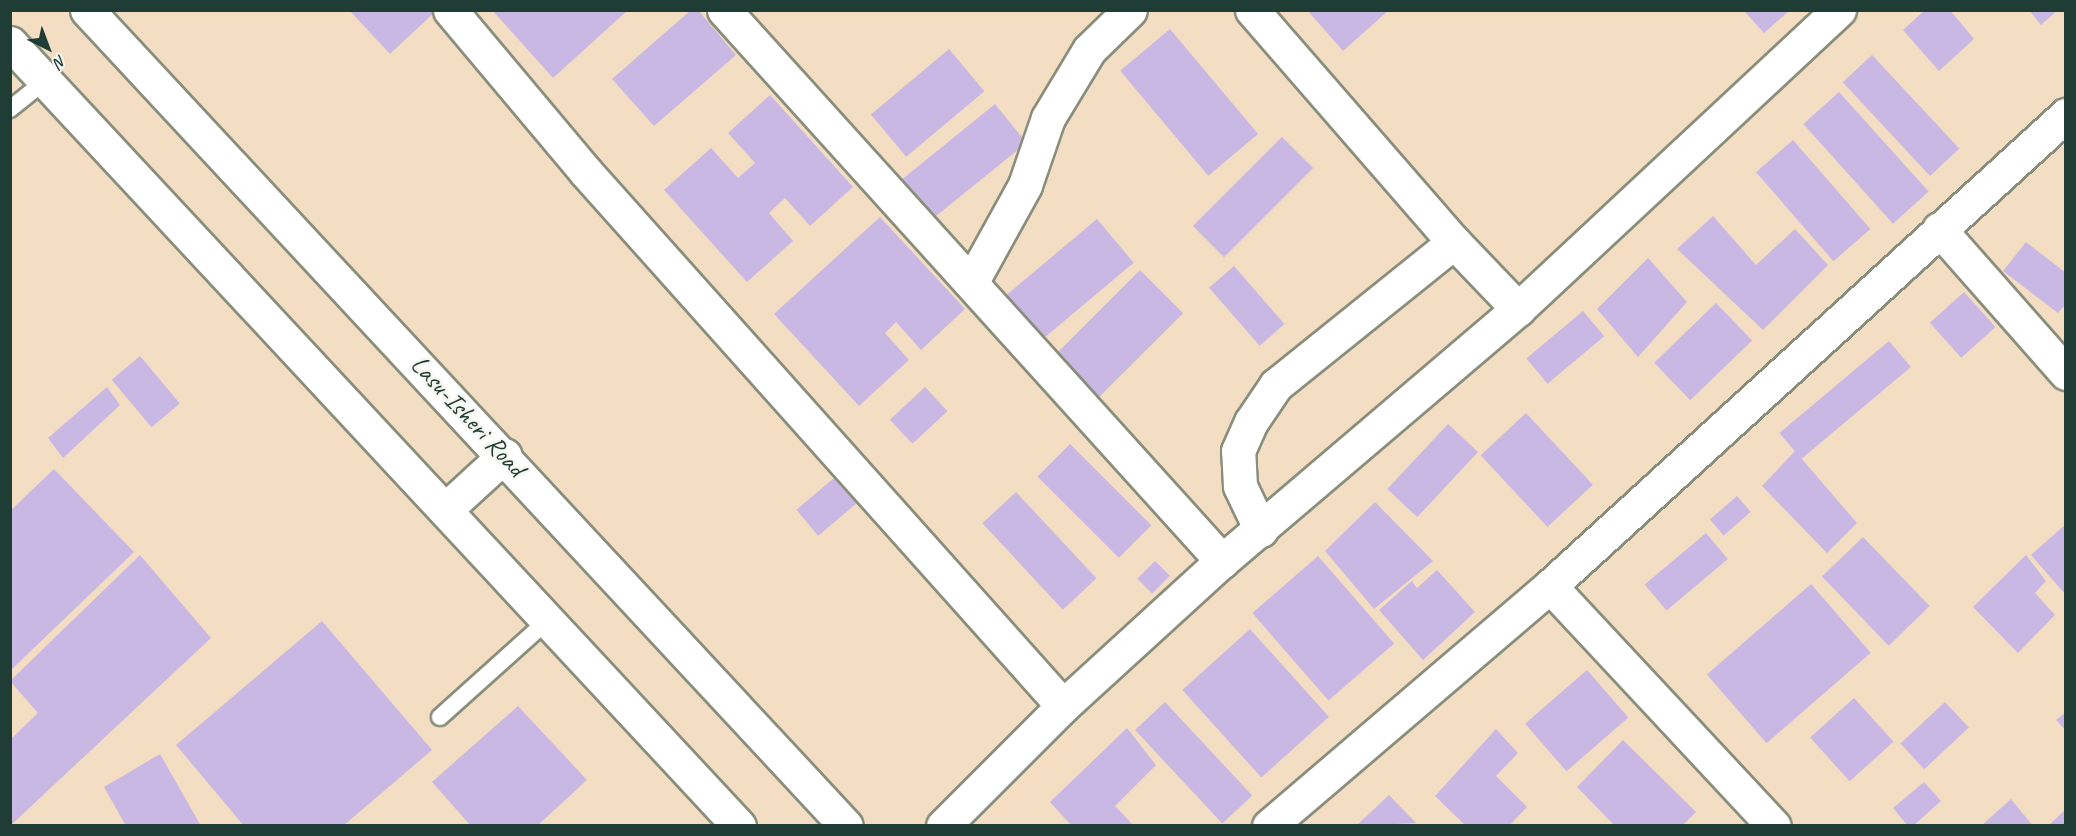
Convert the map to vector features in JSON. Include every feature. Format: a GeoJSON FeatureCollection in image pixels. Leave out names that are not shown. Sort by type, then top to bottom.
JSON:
{"type":"FeatureCollection","features":[{"type":"Feature","properties":{"kind":"street","name":"Lasu-Isheri Road"},"geometry":{"type":"LineString","coordinates":[[87,10],[505,455],[846,825]]}},
{"type":"Feature","properties":{"kind":"street"},"geometry":{"type":"LineString","coordinates":[[450,10],[585,171],[1063,706]]}},
{"type":"Feature","properties":{"kind":"street"},"geometry":{"type":"LineString","coordinates":[[724,10],[1222,561]]}},
{"type":"Feature","properties":{"kind":"street"},"geometry":{"type":"LineString","coordinates":[[971,283],[1025,185],[1048,118],[1089,50],[1131,10]]}},
{"type":"Feature","properties":{"kind":"street"},"geometry":{"type":"LineString","coordinates":[[1252,10],[1454,242],[1518,309]]}},
{"type":"Feature","properties":{"kind":"street"},"geometry":{"type":"LineString","coordinates":[[943,825],[1063,706],[1222,561],[1262,530],[1518,309],[1839,10]]}},
{"type":"Feature","properties":{"kind":"street"},"geometry":{"type":"LineString","coordinates":[[10,43],[739,825]]}},
{"type":"Feature","properties":{"kind":"street"},"geometry":{"type":"LineString","coordinates":[[1269,825],[1550,586],[2066,115]]}},
{"type":"Feature","properties":{"kind":"street"},"geometry":{"type":"LineString","coordinates":[[1939,229],[2066,373]]}},
{"type":"Feature","properties":{"kind":"street"},"geometry":{"type":"LineString","coordinates":[[1262,530],[1240,486],[1238,451],[1251,422],[1276,385],[1454,242]]}},
{"type":"Feature","properties":{"kind":"street"},"geometry":{"type":"LineString","coordinates":[[445,510],[505,455]]}},
{"type":"Feature","properties":{"kind":"street"},"geometry":{"type":"LineString","coordinates":[[1550,586],[1774,825]]}},
{"type":"Feature","properties":{"kind":"lane"},"geometry":{"type":"LineString","coordinates":[[10,109],[45,81]]}},
{"type":"Feature","properties":{"kind":"lane"},"geometry":{"type":"LineString","coordinates":[[440,717],[548,620]]}},
{"type":"Feature","properties":{"kind":"building"},"geometry":{"type":"Polygon","coordinates":[[[349,10],[437,10],[390,54],[349,10]]]}},
{"type":"Feature","properties":{"kind":"building"},"geometry":{"type":"Polygon","coordinates":[[[492,10],[628,10],[553,78],[492,10]]]}},
{"type":"Feature","properties":{"kind":"building"},"geometry":{"type":"Polygon","coordinates":[[[691,10],[698,10],[736,55],[654,126],[612,79],[691,10]]]}},
{"type":"Feature","properties":{"kind":"building"},"geometry":{"type":"Polygon","coordinates":[[[1307,10],[1389,10],[1343,51],[1307,10]]]}},
{"type":"Feature","properties":{"kind":"building"},"geometry":{"type":"Polygon","coordinates":[[[1743,10],[1790,10],[1764,33],[1743,10]]]}},
{"type":"Feature","properties":{"kind":"building"},"geometry":{"type":"Polygon","coordinates":[[[1925,10],[1950,10],[1974,39],[1939,71],[1903,30],[1925,10]]]}},
{"type":"Feature","properties":{"kind":"building"},"geometry":{"type":"Polygon","coordinates":[[[2029,10],[2058,10],[2041,25],[2029,10]]]}},
{"type":"Feature","properties":{"kind":"building"},"geometry":{"type":"Polygon","coordinates":[[[1170,29],[1258,134],[1208,176],[1120,71],[1170,29]]]}},
{"type":"Feature","properties":{"kind":"building"},"geometry":{"type":"Polygon","coordinates":[[[949,49],[984,91],[906,157],[871,115],[949,49]]]}},
{"type":"Feature","properties":{"kind":"building"},"geometry":{"type":"Polygon","coordinates":[[[1872,55],[1959,149],[1930,176],[1843,82],[1872,55]]]}},
{"type":"Feature","properties":{"kind":"building"},"geometry":{"type":"Polygon","coordinates":[[[1839,92],[1929,192],[1893,224],[1803,124],[1839,92]]]}},
{"type":"Feature","properties":{"kind":"building"},"geometry":{"type":"Polygon","coordinates":[[[770,95],[853,187],[810,226],[785,198],[769,213],[793,241],[747,282],[664,190],[711,148],[738,178],[755,163],[728,133],[770,95]]]}},
{"type":"Feature","properties":{"kind":"building"},"geometry":{"type":"Polygon","coordinates":[[[995,104],[1026,143],[929,222],[898,183],[995,104]]]}},
{"type":"Feature","properties":{"kind":"building"},"geometry":{"type":"Polygon","coordinates":[[[1282,137],[1313,168],[1224,257],[1193,226],[1282,137]]]}},
{"type":"Feature","properties":{"kind":"building"},"geometry":{"type":"Polygon","coordinates":[[[1793,140],[1870,229],[1833,261],[1756,172],[1793,140]]]}},
{"type":"Feature","properties":{"kind":"building"},"geometry":{"type":"Polygon","coordinates":[[[1713,216],[1756,265],[1795,229],[1828,265],[1763,330],[1677,249],[1713,216]]]}},
{"type":"Feature","properties":{"kind":"building"},"geometry":{"type":"Polygon","coordinates":[[[880,217],[965,309],[921,350],[896,322],[885,333],[909,360],[859,406],[774,314],[880,217]]]}},
{"type":"Feature","properties":{"kind":"building"},"geometry":{"type":"Polygon","coordinates":[[[1097,219],[1134,263],[1041,340],[1004,297],[1097,219]]]}},
{"type":"Feature","properties":{"kind":"building"},"geometry":{"type":"Polygon","coordinates":[[[2026,242],[2066,273],[2066,304],[2058,313],[2003,271],[2026,242]]]}},
{"type":"Feature","properties":{"kind":"building"},"geometry":{"type":"Polygon","coordinates":[[[1648,258],[1687,302],[1638,357],[1597,309],[1648,258]]]}},
{"type":"Feature","properties":{"kind":"building"},"geometry":{"type":"Polygon","coordinates":[[[1234,266],[1285,324],[1260,346],[1209,288],[1234,266]]]}},
{"type":"Feature","properties":{"kind":"building"},"geometry":{"type":"Polygon","coordinates":[[[1140,270],[1183,313],[1096,400],[1053,357],[1140,270]]]}},
{"type":"Feature","properties":{"kind":"building"},"geometry":{"type":"Polygon","coordinates":[[[1964,292],[1995,327],[1961,358],[1930,323],[1964,292]]]}},
{"type":"Feature","properties":{"kind":"building"},"geometry":{"type":"Polygon","coordinates":[[[1716,303],[1752,340],[1690,400],[1654,363],[1716,303]]]}},
{"type":"Feature","properties":{"kind":"building"},"geometry":{"type":"Polygon","coordinates":[[[1583,311],[1604,336],[1548,384],[1526,359],[1583,311]]]}},
{"type":"Feature","properties":{"kind":"building"},"geometry":{"type":"Polygon","coordinates":[[[1889,341],[1911,367],[1801,459],[1779,433],[1889,341]]]}},
{"type":"Feature","properties":{"kind":"building"},"geometry":{"type":"Polygon","coordinates":[[[140,356],[180,403],[152,427],[112,380],[140,356]]]}},
{"type":"Feature","properties":{"kind":"building"},"geometry":{"type":"Polygon","coordinates":[[[107,387],[120,405],[63,458],[48,438],[107,387]]]}},
{"type":"Feature","properties":{"kind":"building"},"geometry":{"type":"Polygon","coordinates":[[[925,387],[948,411],[912,444],[890,420],[925,387]]]}},
{"type":"Feature","properties":{"kind":"building"},"geometry":{"type":"Polygon","coordinates":[[[1526,413],[1593,485],[1547,527],[1481,455],[1526,413]]]}},
{"type":"Feature","properties":{"kind":"building"},"geometry":{"type":"Polygon","coordinates":[[[1448,424],[1478,452],[1417,517],[1387,489],[1448,424]]]}},
{"type":"Feature","properties":{"kind":"building"},"geometry":{"type":"Polygon","coordinates":[[[1070,444],[1151,525],[1119,558],[1037,477],[1070,444]]]}},
{"type":"Feature","properties":{"kind":"building"},"geometry":{"type":"Polygon","coordinates":[[[1795,451],[1857,523],[1827,553],[1762,486],[1795,451]]]}},
{"type":"Feature","properties":{"kind":"building"},"geometry":{"type":"Polygon","coordinates":[[[54,469],[134,552],[10,671],[10,511],[54,469]]]}},
{"type":"Feature","properties":{"kind":"building"},"geometry":{"type":"Polygon","coordinates":[[[840,473],[862,499],[818,536],[796,510],[840,473]]]}},
{"type":"Feature","properties":{"kind":"building"},"geometry":{"type":"Polygon","coordinates":[[[1016,492],[1096,578],[1063,610],[982,523],[1016,492]]]}},
{"type":"Feature","properties":{"kind":"building"},"geometry":{"type":"Polygon","coordinates":[[[1737,496],[1751,512],[1724,535],[1710,520],[1737,496]]]}},
{"type":"Feature","properties":{"kind":"building"},"geometry":{"type":"Polygon","coordinates":[[[1375,502],[1433,561],[1374,609],[1325,551],[1375,502]]]}},
{"type":"Feature","properties":{"kind":"building"},"geometry":{"type":"Polygon","coordinates":[[[2066,524],[2066,595],[2031,555],[2066,524]]]}},
{"type":"Feature","properties":{"kind":"building"},"geometry":{"type":"Polygon","coordinates":[[[1706,533],[1728,559],[1667,610],[1645,584],[1706,533]]]}},
{"type":"Feature","properties":{"kind":"building"},"geometry":{"type":"Polygon","coordinates":[[[1863,537],[1930,606],[1889,646],[1822,577],[1863,537]]]}},
{"type":"Feature","properties":{"kind":"building"},"geometry":{"type":"Polygon","coordinates":[[[140,555],[211,638],[10,826],[10,740],[38,713],[10,681],[140,555]]]}},
{"type":"Feature","properties":{"kind":"building"},"geometry":{"type":"Polygon","coordinates":[[[2026,555],[2046,581],[2035,593],[2055,615],[2018,653],[1973,607],[2026,555]]]}},
{"type":"Feature","properties":{"kind":"building"},"geometry":{"type":"Polygon","coordinates":[[[1318,556],[1394,644],[1328,701],[1252,613],[1318,556]]]}},
{"type":"Feature","properties":{"kind":"building"},"geometry":{"type":"Polygon","coordinates":[[[1155,561],[1170,576],[1152,594],[1137,579],[1155,561]]]}},
{"type":"Feature","properties":{"kind":"building"},"geometry":{"type":"Polygon","coordinates":[[[1437,570],[1475,612],[1423,660],[1379,610],[1412,581],[1417,588],[1437,570]]]}},
{"type":"Feature","properties":{"kind":"building"},"geometry":{"type":"Polygon","coordinates":[[[1811,584],[1871,653],[1767,743],[1707,675],[1811,584]]]}},
{"type":"Feature","properties":{"kind":"building"},"geometry":{"type":"Polygon","coordinates":[[[322,621],[432,750],[343,826],[244,826],[176,745],[322,621]]]}},
{"type":"Feature","properties":{"kind":"building"},"geometry":{"type":"Polygon","coordinates":[[[1250,629],[1329,717],[1261,778],[1182,690],[1250,629]]]}},
{"type":"Feature","properties":{"kind":"building"},"geometry":{"type":"Polygon","coordinates":[[[1587,670],[1628,718],[1566,771],[1525,724],[1587,670]]]}},
{"type":"Feature","properties":{"kind":"building"},"geometry":{"type":"Polygon","coordinates":[[[1854,698],[1893,742],[1850,781],[1810,737],[1854,698]]]}},
{"type":"Feature","properties":{"kind":"building"},"geometry":{"type":"Polygon","coordinates":[[[1165,702],[1252,796],[1222,824],[1135,730],[1165,702]]]}},
{"type":"Feature","properties":{"kind":"building"},"geometry":{"type":"Polygon","coordinates":[[[1945,702],[1969,728],[1924,769],[1900,744],[1945,702]]]}},
{"type":"Feature","properties":{"kind":"building"},"geometry":{"type":"Polygon","coordinates":[[[518,706],[587,780],[537,826],[471,826],[432,782],[518,706]]]}},
{"type":"Feature","properties":{"kind":"building"},"geometry":{"type":"Polygon","coordinates":[[[2066,712],[2066,731],[2056,720],[2066,712]]]}},
{"type":"Feature","properties":{"kind":"building"},"geometry":{"type":"Polygon","coordinates":[[[1127,728],[1156,765],[1115,806],[1134,826],[1072,826],[1050,802],[1127,728]]]}},
{"type":"Feature","properties":{"kind":"building"},"geometry":{"type":"Polygon","coordinates":[[[1496,729],[1518,753],[1496,776],[1527,807],[1509,826],[1466,826],[1435,796],[1496,729]]]}},
{"type":"Feature","properties":{"kind":"building"},"geometry":{"type":"Polygon","coordinates":[[[1623,740],[1696,812],[1682,826],[1615,826],[1577,787],[1623,740]]]}},
{"type":"Feature","properties":{"kind":"building"},"geometry":{"type":"Polygon","coordinates":[[[160,754],[201,826],[126,826],[104,787],[160,754]]]}},
{"type":"Feature","properties":{"kind":"building"},"geometry":{"type":"Polygon","coordinates":[[[1924,782],[1941,801],[1913,826],[1908,826],[1893,808],[1924,782]]]}},
{"type":"Feature","properties":{"kind":"building"},"geometry":{"type":"Polygon","coordinates":[[[1389,795],[1416,823],[1356,826],[1389,795]]]}},
{"type":"Feature","properties":{"kind":"building"},"geometry":{"type":"Polygon","coordinates":[[[2011,799],[2033,826],[1981,826],[2011,799]]]}},
{"type":"Feature","properties":{"kind":"building"},"geometry":{"type":"Polygon","coordinates":[[[2066,809],[2066,826],[2048,826],[2066,809]]]}}]}
